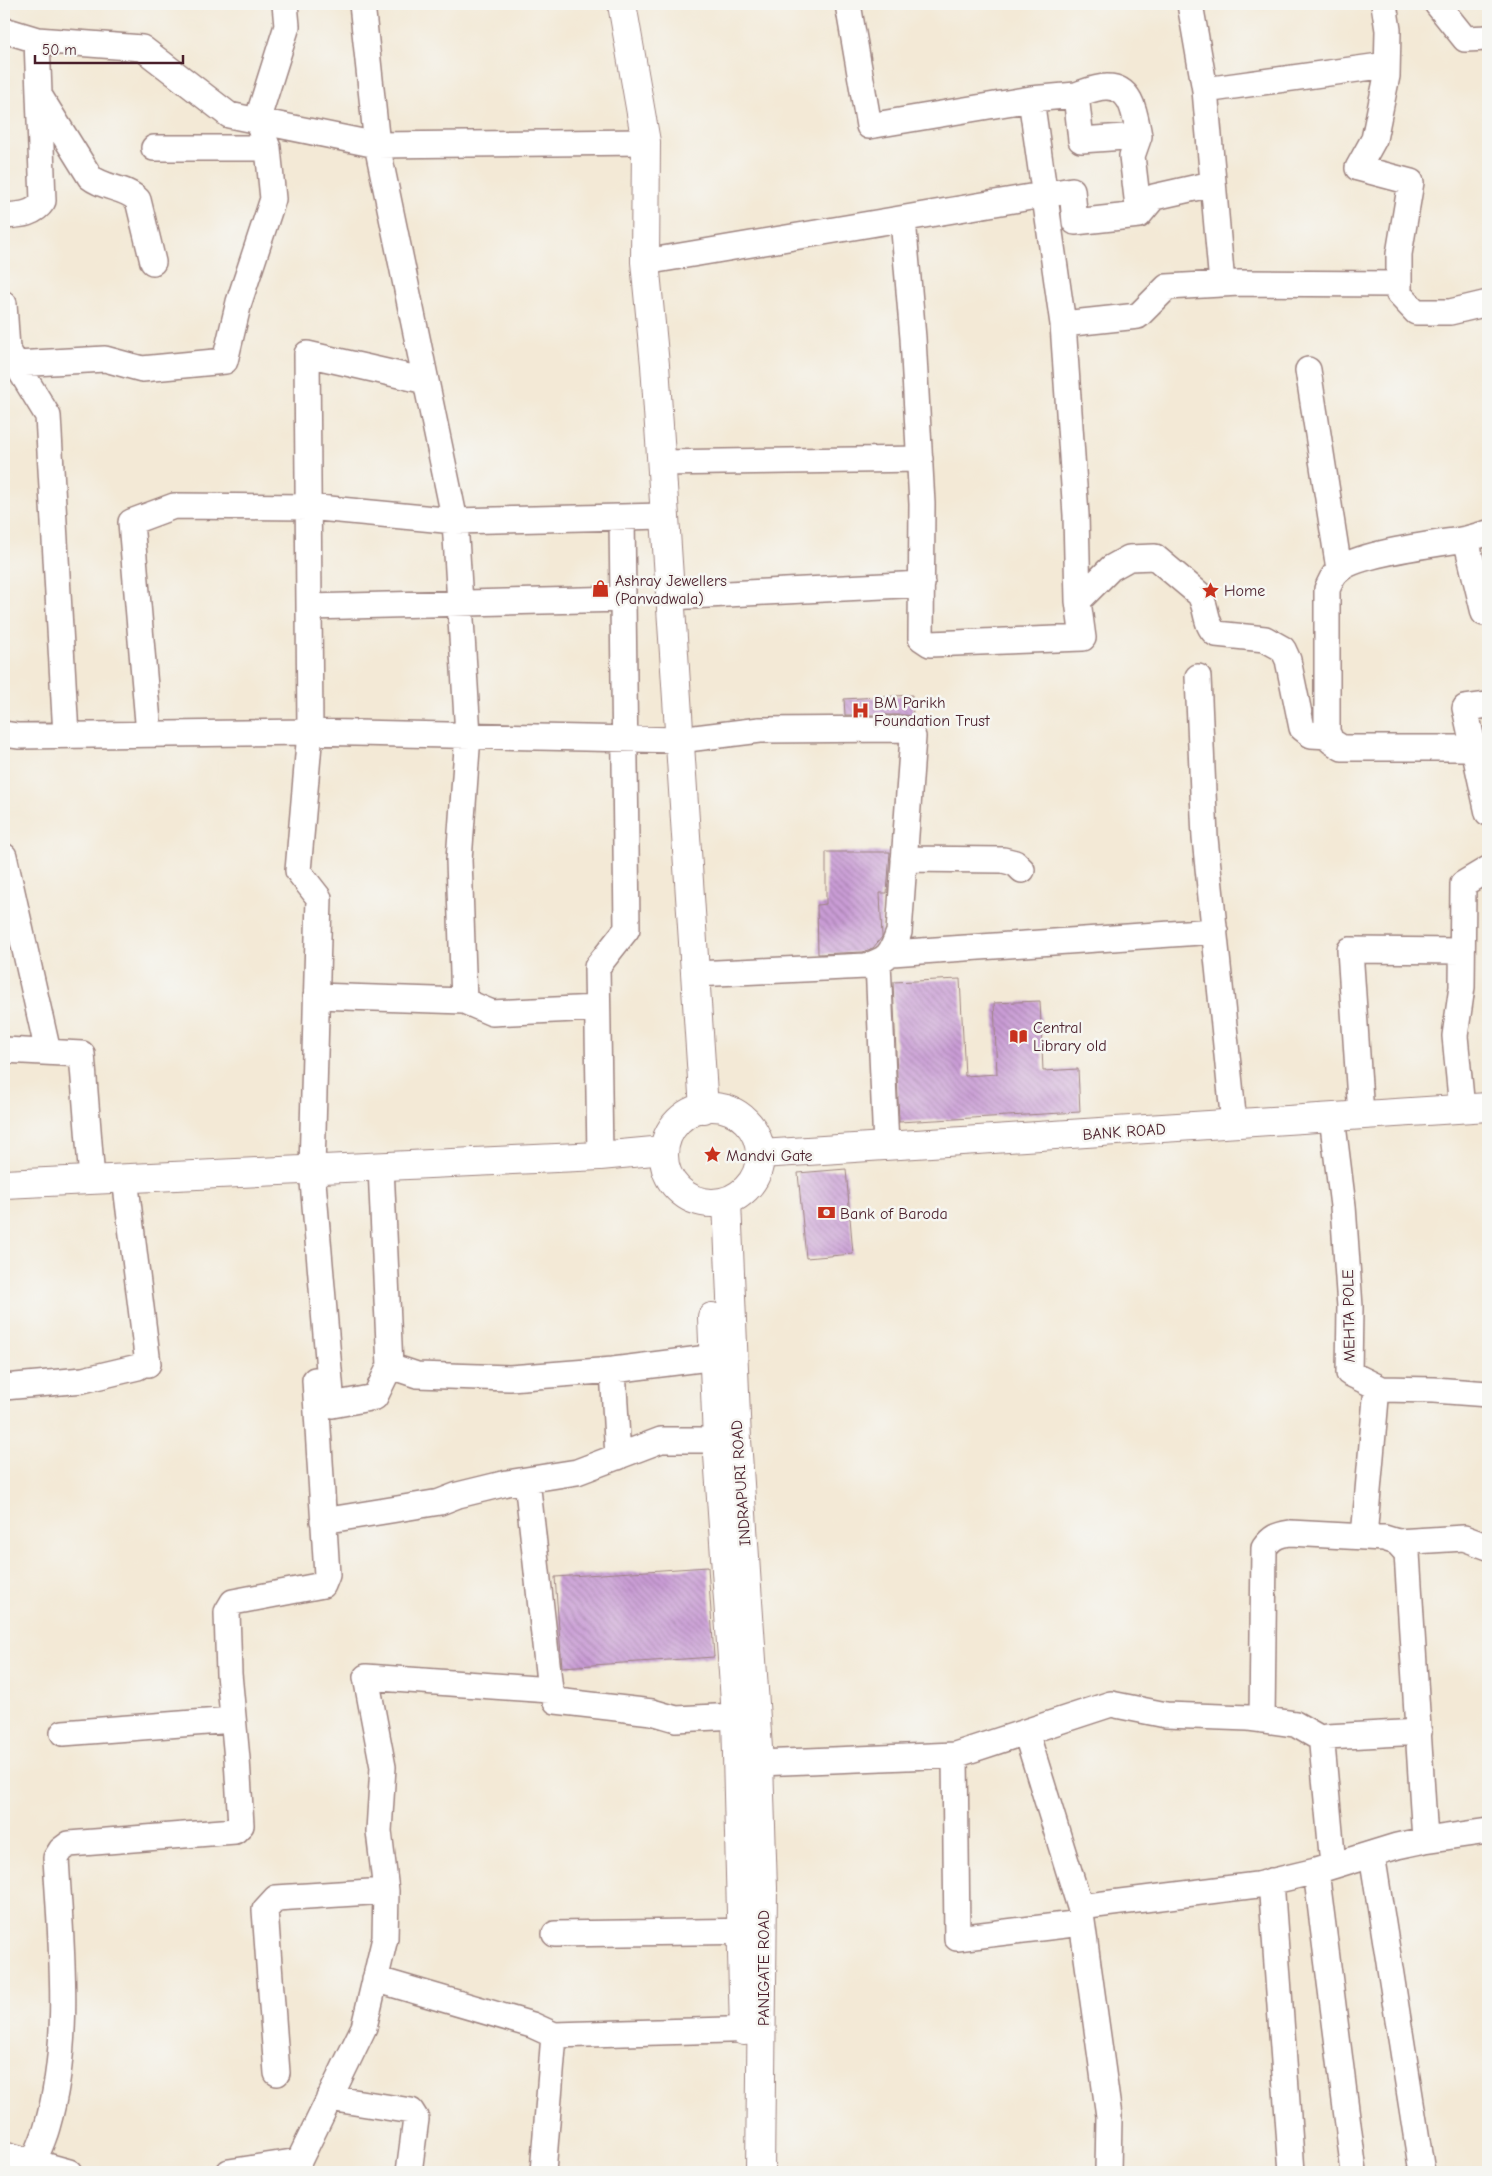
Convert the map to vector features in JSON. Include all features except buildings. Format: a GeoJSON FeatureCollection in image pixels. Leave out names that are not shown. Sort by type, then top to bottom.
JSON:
{"type":"FeatureCollection","features":[{"type":"Feature","properties":{"kind":"main road"},"geometry":{"type":"LineString","coordinates":[[622,4],[646,142],[645,262],[661,463],[704,1109]]}},
{"type":"Feature","properties":{"kind":"main road"},"geometry":{"type":"LineString","coordinates":[[710,1106],[726,1108],[739,1115],[750,1126],[758,1139],[760,1154],[758,1170],[751,1184],[737,1199],[718,1202],[697,1202],[675,1188],[668,1178],[664,1150],[666,1137],[673,1125],[683,1115],[710,1106]]}},
{"type":"Feature","properties":{"kind":"main road","name":"BANK ROAD"},"geometry":{"type":"LineString","coordinates":[[760,1154],[1475,1108]]}},
{"type":"Feature","properties":{"kind":"main road"},"geometry":{"type":"LineString","coordinates":[[4,1184],[600,1156],[664,1150]]}},
{"type":"Feature","properties":{"kind":"main road","name":"INDRAPURI ROAD"},"geometry":{"type":"LineString","coordinates":[[718,1202],[722,1356],[727,1440],[759,1763]]}},
{"type":"Feature","properties":{"kind":"main road"},"geometry":{"type":"LineString","coordinates":[[727,1440],[736,1716],[752,1931]]}},
{"type":"Feature","properties":{"kind":"main road","name":"PANIGATE ROAD"},"geometry":{"type":"LineString","coordinates":[[759,1763],[752,1931],[753,2029],[760,2172]]}},
{"type":"Feature","properties":{"kind":"main road"},"geometry":{"type":"LineString","coordinates":[[743,2172],[753,2029]]}},
{"type":"Feature","properties":{"kind":"street"},"geometry":{"type":"LineString","coordinates":[[9,354],[105,359],[142,369],[225,362],[240,302],[273,198],[268,148],[257,121],[287,26],[285,4]]}},
{"type":"Feature","properties":{"kind":"street"},"geometry":{"type":"LineString","coordinates":[[362,4],[378,145],[455,521],[468,735],[459,860],[464,1001]]}},
{"type":"Feature","properties":{"kind":"street"},"geometry":{"type":"LineString","coordinates":[[848,4],[869,126],[1031,99],[1076,94],[1106,87],[1117,88],[1133,103],[1139,136],[1132,156],[1139,215]]}},
{"type":"Feature","properties":{"kind":"street"},"geometry":{"type":"LineString","coordinates":[[1190,4],[1205,90],[1222,284]]}},
{"type":"Feature","properties":{"kind":"street"},"geometry":{"type":"LineString","coordinates":[[1384,4],[1388,30],[1387,76],[1374,139],[1358,168],[1412,182],[1400,254],[1399,294],[1416,312],[1450,312],[1488,302]]}},
{"type":"Feature","properties":{"kind":"street"},"geometry":{"type":"LineString","coordinates":[[1437,4],[1465,39],[1488,38]]}},
{"type":"Feature","properties":{"kind":"street"},"geometry":{"type":"LineString","coordinates":[[4,30],[37,40],[142,48],[229,115],[378,145],[646,142]]}},
{"type":"Feature","properties":{"kind":"street"},"geometry":{"type":"LineString","coordinates":[[4,216],[28,214],[39,208],[43,201],[37,40]]}},
{"type":"Feature","properties":{"kind":"street"},"geometry":{"type":"LineString","coordinates":[[1205,90],[1387,65]]}},
{"type":"Feature","properties":{"kind":"street"},"geometry":{"type":"LineString","coordinates":[[1076,94],[1081,140],[1139,136]]}},
{"type":"Feature","properties":{"kind":"street"},"geometry":{"type":"LineString","coordinates":[[40,95],[90,177],[99,184],[133,195],[138,200],[154,262]]}},
{"type":"Feature","properties":{"kind":"street"},"geometry":{"type":"LineString","coordinates":[[903,219],[914,338],[922,504],[921,638],[930,644],[1083,638],[1078,600],[1076,515],[1062,324],[1031,99]]}},
{"type":"Feature","properties":{"kind":"street"},"geometry":{"type":"LineString","coordinates":[[154,148],[268,148]]}},
{"type":"Feature","properties":{"kind":"street"},"geometry":{"type":"LineString","coordinates":[[645,262],[1072,190],[1074,222],[1139,215],[1154,197],[1212,184]]}},
{"type":"Feature","properties":{"kind":"street"},"geometry":{"type":"LineString","coordinates":[[1062,324],[1138,316],[1168,287],[1222,284],[1399,284]]}},
{"type":"Feature","properties":{"kind":"street"},"geometry":{"type":"LineString","coordinates":[[4,304],[9,354],[48,416],[66,735]]}},
{"type":"Feature","properties":{"kind":"street"},"geometry":{"type":"LineString","coordinates":[[31,2167],[47,2128],[55,2093],[60,2049],[63,1983],[56,1858],[68,1844],[235,1831],[241,1825],[229,1674],[227,1612],[233,1602],[323,1584],[326,1575],[307,1170],[319,898],[298,871],[310,732],[307,354],[426,382]]}},
{"type":"Feature","properties":{"kind":"street"},"geometry":{"type":"LineString","coordinates":[[1308,370],[1339,569]]}},
{"type":"Feature","properties":{"kind":"street"},"geometry":{"type":"LineString","coordinates":[[661,463],[920,459]]}},
{"type":"Feature","properties":{"kind":"street"},"geometry":{"type":"LineString","coordinates":[[149,734],[131,522],[174,506],[308,507],[455,521],[664,516]]}},
{"type":"Feature","properties":{"kind":"street"},"geometry":{"type":"LineString","coordinates":[[600,1156],[597,967],[627,929],[622,517]]}},
{"type":"Feature","properties":{"kind":"street"},"geometry":{"type":"LineString","coordinates":[[1474,748],[1342,748],[1331,741],[1327,732],[1327,589],[1339,569],[1358,559],[1477,536],[1484,613],[1488,612]]}},
{"type":"Feature","properties":{"kind":"street"},"geometry":{"type":"LineString","coordinates":[[1078,600],[1111,568],[1129,558],[1155,557],[1199,594],[1204,601],[1210,629],[1216,634],[1265,640],[1283,649],[1288,660],[1302,728],[1311,735],[1329,736]]}},
{"type":"Feature","properties":{"kind":"street"},"geometry":{"type":"LineString","coordinates":[[670,598],[922,584]]}},
{"type":"Feature","properties":{"kind":"street"},"geometry":{"type":"LineString","coordinates":[[309,607],[623,599]]}},
{"type":"Feature","properties":{"kind":"street"},"geometry":{"type":"LineString","coordinates":[[1198,677],[1205,838],[1234,1124]]}},
{"type":"Feature","properties":{"kind":"street"},"geometry":{"type":"LineString","coordinates":[[1488,705],[1465,708],[1488,813]]}},
{"type":"Feature","properties":{"kind":"street"},"geometry":{"type":"LineString","coordinates":[[4,742],[66,735],[310,732],[679,740],[760,730],[905,728],[913,737],[899,932],[885,957],[886,1146]]}},
{"type":"Feature","properties":{"kind":"street"},"geometry":{"type":"LineString","coordinates":[[4,856],[48,1052]]}},
{"type":"Feature","properties":{"kind":"street"},"geometry":{"type":"LineString","coordinates":[[904,859],[1003,860],[1015,863],[1022,870]]}},
{"type":"Feature","properties":{"kind":"street"},"geometry":{"type":"LineString","coordinates":[[1475,1108],[1455,1036],[1462,987],[1463,884],[1488,869]]}},
{"type":"Feature","properties":{"kind":"street"},"geometry":{"type":"LineString","coordinates":[[695,974],[866,966],[885,957],[1215,931]]}},
{"type":"Feature","properties":{"kind":"street"},"geometry":{"type":"LineString","coordinates":[[1361,1115],[1350,950],[1462,951]]}},
{"type":"Feature","properties":{"kind":"street"},"geometry":{"type":"LineString","coordinates":[[316,996],[464,1001],[492,1012],[597,1008]]}},
{"type":"Feature","properties":{"kind":"street"},"geometry":{"type":"LineString","coordinates":[[4,1050],[82,1054],[92,1180]]}},
{"type":"Feature","properties":{"kind":"street","name":"MEHTA POLE"},"geometry":{"type":"LineString","coordinates":[[1332,1117],[1343,1206],[1350,1307],[1349,1373],[1382,1389],[1488,1394]]}},
{"type":"Feature","properties":{"kind":"street"},"geometry":{"type":"LineString","coordinates":[[307,1170],[332,1405],[375,1397],[390,1366],[380,1167]]}},
{"type":"Feature","properties":{"kind":"street"},"geometry":{"type":"LineString","coordinates":[[4,1388],[83,1380],[143,1366],[125,1178]]}},
{"type":"Feature","properties":{"kind":"street"},"geometry":{"type":"LineString","coordinates":[[390,1366],[417,1375],[510,1378],[613,1370],[722,1356]]}},
{"type":"Feature","properties":{"kind":"street"},"geometry":{"type":"LineString","coordinates":[[613,1370],[618,1456]]}},
{"type":"Feature","properties":{"kind":"street"},"geometry":{"type":"LineString","coordinates":[[1364,1537],[1377,1386]]}},
{"type":"Feature","properties":{"kind":"street"},"geometry":{"type":"LineString","coordinates":[[323,1521],[440,1502],[458,1494],[578,1472],[661,1440],[727,1440]]}},
{"type":"Feature","properties":{"kind":"street"},"geometry":{"type":"LineString","coordinates":[[527,1480],[550,1690],[556,1701],[652,1712],[676,1719],[736,1716]]}},
{"type":"Feature","properties":{"kind":"street"},"geometry":{"type":"LineString","coordinates":[[1262,1720],[1264,1548],[1270,1540],[1278,1535],[1290,1533],[1384,1538],[1397,1542],[1464,1538],[1488,1547]]}},
{"type":"Feature","properties":{"kind":"street"},"geometry":{"type":"LineString","coordinates":[[1397,1542],[1407,1553],[1424,1840]]}},
{"type":"Feature","properties":{"kind":"street"},"geometry":{"type":"LineString","coordinates":[[229,2172],[298,2167],[364,2027],[385,1938],[386,1890],[379,1830],[383,1768],[366,1677],[550,1690]]}},
{"type":"Feature","properties":{"kind":"street"},"geometry":{"type":"LineString","coordinates":[[759,1763],[955,1755],[1111,1704],[1166,1714],[1295,1724],[1323,1740]]}},
{"type":"Feature","properties":{"kind":"street"},"geometry":{"type":"LineString","coordinates":[[63,1733],[233,1720]]}},
{"type":"Feature","properties":{"kind":"street"},"geometry":{"type":"LineString","coordinates":[[1026,1732],[1081,1915],[1109,2116],[1108,2172]]}},
{"type":"Feature","properties":{"kind":"street"},"geometry":{"type":"LineString","coordinates":[[1354,2172],[1324,1868],[1322,1746],[1323,1740],[1327,1737],[1419,1732]]}},
{"type":"Feature","properties":{"kind":"street"},"geometry":{"type":"LineString","coordinates":[[955,1755],[957,1938],[1257,1885],[1424,1840],[1488,1831]]}},
{"type":"Feature","properties":{"kind":"street"},"geometry":{"type":"LineString","coordinates":[[1372,1854],[1422,2172]]}},
{"type":"Feature","properties":{"kind":"street"},"geometry":{"type":"LineString","coordinates":[[1271,1881],[1292,2172]]}},
{"type":"Feature","properties":{"kind":"street"},"geometry":{"type":"LineString","coordinates":[[277,2073],[265,1910],[276,1898],[386,1890]]}},
{"type":"Feature","properties":{"kind":"street"},"geometry":{"type":"LineString","coordinates":[[555,1934],[752,1931]]}},
{"type":"Feature","properties":{"kind":"street"},"geometry":{"type":"LineString","coordinates":[[375,1979],[532,2025],[554,2035],[753,2029]]}},
{"type":"Feature","properties":{"kind":"street"},"geometry":{"type":"LineString","coordinates":[[543,2172],[554,2035]]}},
{"type":"Feature","properties":{"kind":"street"},"geometry":{"type":"LineString","coordinates":[[329,2098],[411,2111],[416,2119],[409,2172]]}},
{"type":"Feature","properties":{"kind":"street"},"geometry":{"type":"LineString","coordinates":[[4,2154],[31,2167],[69,2172]]}},
{"type":"Feature","properties":{"kind":"place","name":"Ashray Jewellers (Panvadwala)"},"geometry":{"type":"Point","coordinates":[601,589]}},
{"type":"Feature","properties":{"kind":"place","name":"Home"},"geometry":{"type":"Point","coordinates":[1210,590]}},
{"type":"Feature","properties":{"kind":"place","name":"BM Parikh Foundation Trust"},"geometry":{"type":"Point","coordinates":[860,711]}},
{"type":"Feature","properties":{"kind":"place","name":"Central Library old"},"geometry":{"type":"Point","coordinates":[1019,1036]}},
{"type":"Feature","properties":{"kind":"place","name":"Mandvi Gate"},"geometry":{"type":"Point","coordinates":[712,1155]}},
{"type":"Feature","properties":{"kind":"place","name":"Bank of Baroda"},"geometry":{"type":"Point","coordinates":[826,1213]}}]}
